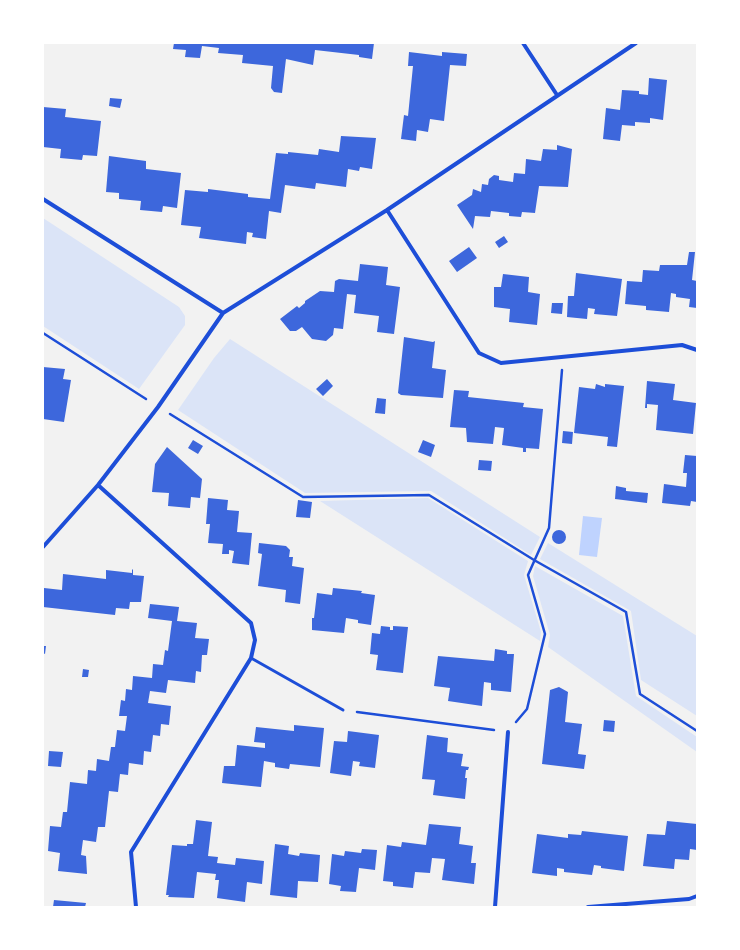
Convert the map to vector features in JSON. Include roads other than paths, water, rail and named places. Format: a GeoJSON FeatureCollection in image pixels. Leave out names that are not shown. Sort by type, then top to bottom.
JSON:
{"type":"FeatureCollection","features":[{"type":"Feature","properties":{"kind":"street"},"geometry":{"type":"LineString","coordinates":[[523,43],[557,95]]}},
{"type":"Feature","properties":{"kind":"street"},"geometry":{"type":"LineString","coordinates":[[43,547],[98,485],[158,407],[223,312],[387,210],[636,43]]}},
{"type":"Feature","properties":{"kind":"street"},"geometry":{"type":"LineString","coordinates":[[43,199],[223,312]]}},
{"type":"Feature","properties":{"kind":"street"},"geometry":{"type":"LineString","coordinates":[[387,210],[479,353],[501,363],[682,345],[697,350]]}},
{"type":"Feature","properties":{"kind":"street"},"geometry":{"type":"LineString","coordinates":[[98,485],[251,624],[255,640],[251,658],[130,852],[136,907]]}},
{"type":"Feature","properties":{"kind":"street"},"geometry":{"type":"LineString","coordinates":[[495,907],[508,732]]}},
{"type":"Feature","properties":{"kind":"street"},"geometry":{"type":"LineString","coordinates":[[588,907],[689,899],[697,896]]}},
{"type":"Feature","properties":{"kind":"lane"},"geometry":{"type":"LineString","coordinates":[[251,658],[343,710]]}},
{"type":"Feature","properties":{"kind":"water"},"geometry":{"type":"Polygon","coordinates":[[[583,516],[602,518],[597,557],[579,555],[583,516]]]}}]}
